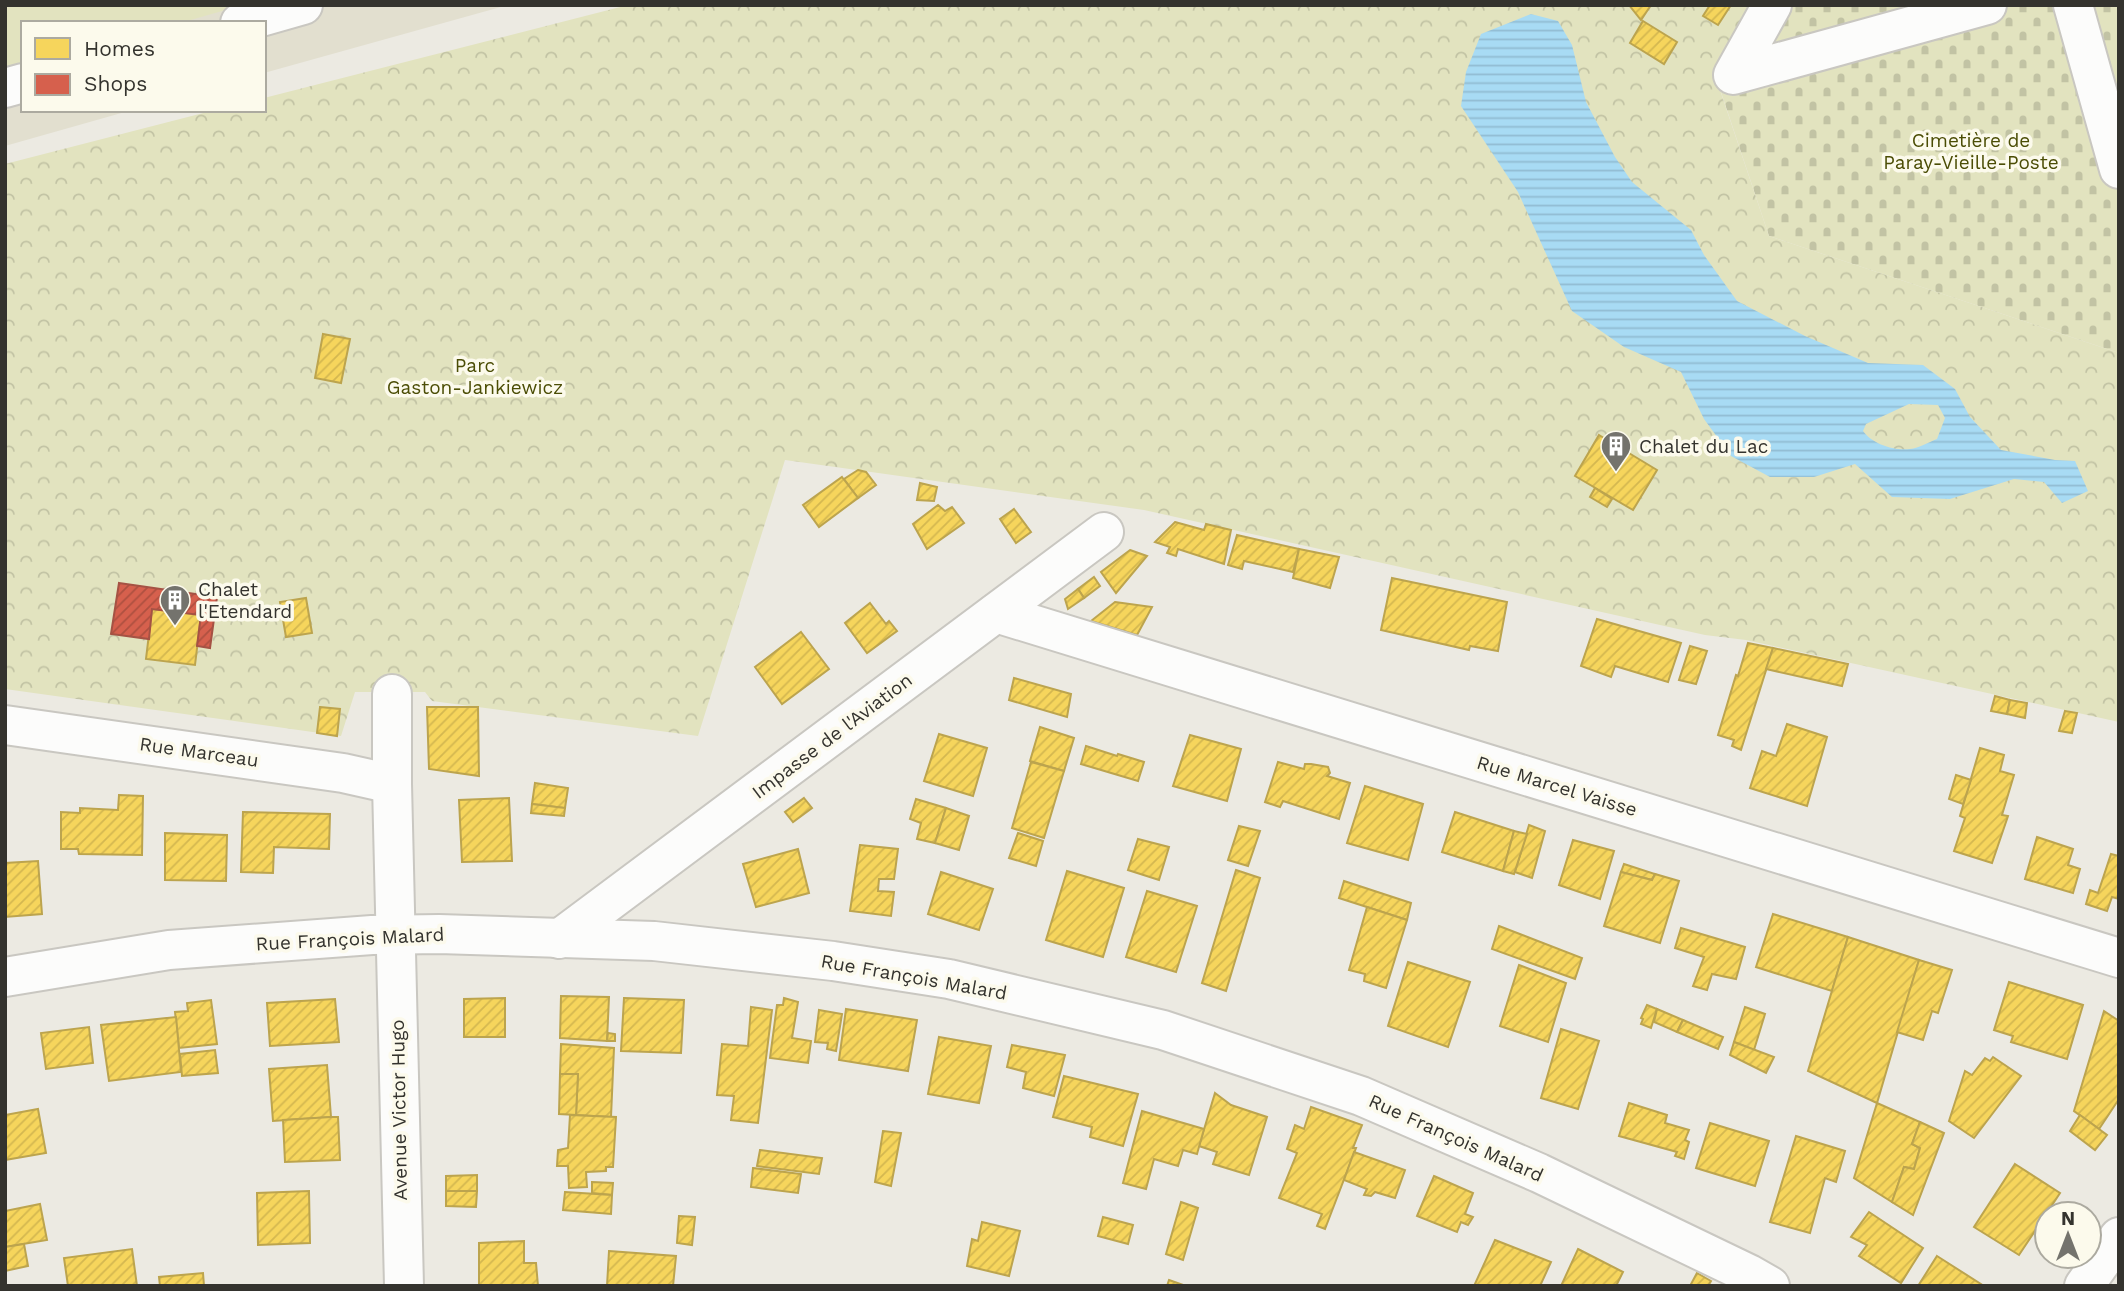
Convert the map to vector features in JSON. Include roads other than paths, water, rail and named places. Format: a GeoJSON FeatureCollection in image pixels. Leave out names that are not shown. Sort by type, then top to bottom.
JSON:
{"type":"FeatureCollection","features":[{"type":"Feature","properties":{"kind":"street"},"geometry":{"type":"LineString","coordinates":[[247,21],[303,5]]}},
{"type":"Feature","properties":{"kind":"street"},"geometry":{"type":"LineString","coordinates":[[1772,5],[1733,75],[1987,5]]}},
{"type":"Feature","properties":{"kind":"street"},"geometry":{"type":"LineString","coordinates":[[2073,5],[2119,169]]}},
{"type":"Feature","properties":{"kind":"street","name":"Impasse de l'Aviation"},"geometry":{"type":"LineString","coordinates":[[559,939],[1104,532]]}},
{"type":"Feature","properties":{"kind":"street","name":"Rue Marcel Vaisse"},"geometry":{"type":"LineString","coordinates":[[996,613],[2119,958]]}},
{"type":"Feature","properties":{"kind":"street","name":"Avenue Victor Hugo"},"geometry":{"type":"LineString","coordinates":[[392,694],[404,1286]]}},
{"type":"Feature","properties":{"kind":"street","name":"Rue Marceau"},"geometry":{"type":"LineString","coordinates":[[5,725],[343,773],[392,784]]}},
{"type":"Feature","properties":{"kind":"street","name":"Rue François Malard"},"geometry":{"type":"LineString","coordinates":[[5,978],[169,950],[439,933],[654,942],[859,965],[949,979],[1163,1030],[1361,1096],[1539,1173],[1770,1286]]}},
{"type":"Feature","properties":{"kind":"street"},"geometry":{"type":"LineString","coordinates":[[2084,1286],[2119,1237]]}},
{"type":"Feature","properties":{"kind":"water"},"geometry":{"type":"Polygon","coordinates":[[[1531,14],[1558,21],[1572,45],[1586,102],[1615,157],[1632,182],[1691,230],[1704,255],[1737,301],[1805,336],[1868,363],[1923,365],[1955,389],[1970,417],[2001,450],[2075,461],[2088,491],[2062,503],[2044,482],[2014,479],[1950,499],[1892,497],[1855,464],[1814,477],[1770,477],[1731,456],[1704,419],[1681,372],[1624,347],[1572,311],[1518,192],[1461,106],[1466,72],[1481,34],[1531,14]],[[1909,404],[1866,424],[1863,431],[1872,440],[1890,448],[1917,447],[1937,439],[1945,418],[1938,405],[1909,404]]]}},
{"type":"Feature","properties":{"kind":"place","name":"Chalet du Lac"},"geometry":{"type":"Point","coordinates":[1616,473]}},
{"type":"Feature","properties":{"kind":"place","name":"Chalet l'Etendard"},"geometry":{"type":"Point","coordinates":[175,627]}},
{"type":"Feature","properties":{"kind":"park label","name":"Cimetière de Paray-Vieille-Poste"},"geometry":{"type":"Point","coordinates":[1971,151]}},
{"type":"Feature","properties":{"kind":"park label","name":"Parc Gaston-Jankiewicz"},"geometry":{"type":"Point","coordinates":[475,376]}}]}
